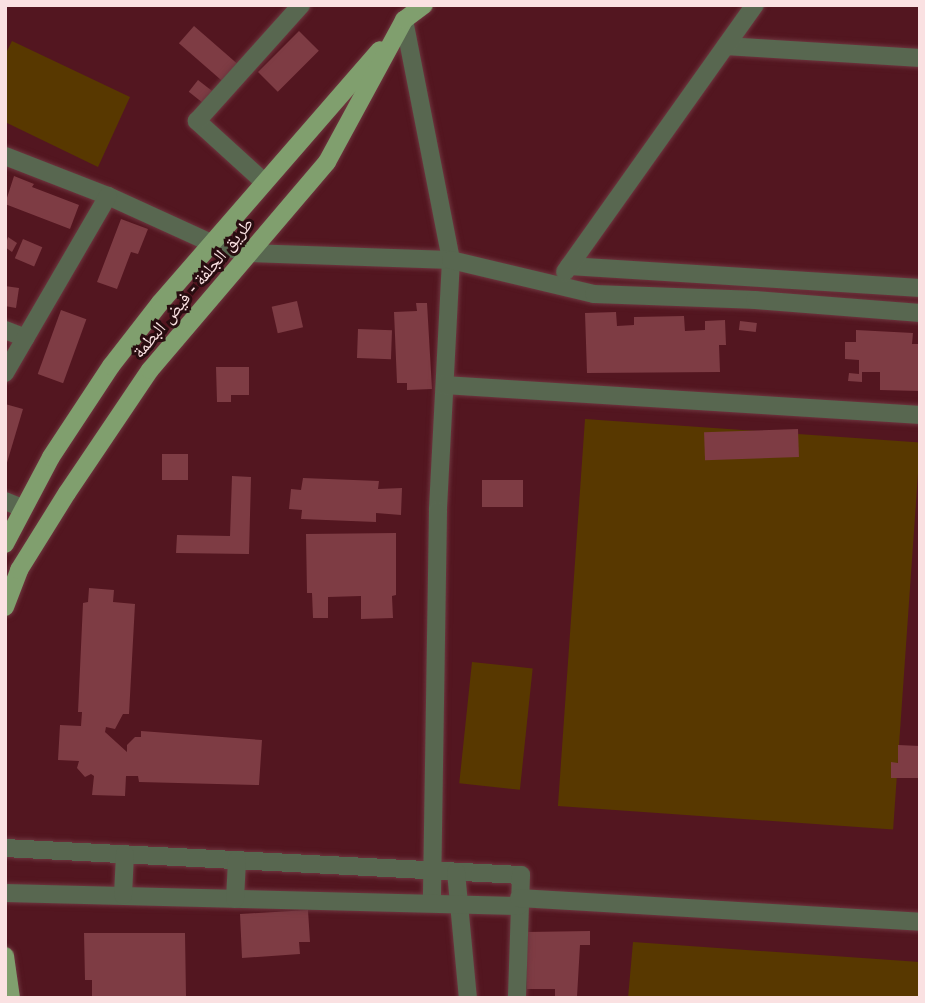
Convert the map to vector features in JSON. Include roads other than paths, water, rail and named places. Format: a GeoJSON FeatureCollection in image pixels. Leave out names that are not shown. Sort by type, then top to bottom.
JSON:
{"type":"FeatureCollection","features":[{"type":"Feature","properties":{"kind":"main road","name":"طريق الجلفة - فيض البطمة"},"geometry":{"type":"LineString","coordinates":[[5,607],[26,559],[150,370],[327,162],[404,20],[424,5]]}},
{"type":"Feature","properties":{"kind":"main road"},"geometry":{"type":"LineString","coordinates":[[5,544],[14,505],[51,457],[111,366],[211,243],[404,20]]}},
{"type":"Feature","properties":{"kind":"main road"},"geometry":{"type":"LineString","coordinates":[[5,956],[11,998]]}},
{"type":"Feature","properties":{"kind":"street"},"geometry":{"type":"LineString","coordinates":[[264,182],[197,121],[301,5]]}},
{"type":"Feature","properties":{"kind":"street"},"geometry":{"type":"LineString","coordinates":[[555,286],[755,5]]}},
{"type":"Feature","properties":{"kind":"street"},"geometry":{"type":"LineString","coordinates":[[404,20],[452,260],[438,512],[435,870],[432,904]]}},
{"type":"Feature","properties":{"kind":"street"},"geometry":{"type":"LineString","coordinates":[[726,46],[920,58]]}},
{"type":"Feature","properties":{"kind":"street"},"geometry":{"type":"LineString","coordinates":[[5,156],[108,196],[211,243],[250,253],[452,260],[594,294],[755,300],[920,313]]}},
{"type":"Feature","properties":{"kind":"street"},"geometry":{"type":"LineString","coordinates":[[5,373],[108,196]]}},
{"type":"Feature","properties":{"kind":"street"},"geometry":{"type":"LineString","coordinates":[[569,266],[920,288]]}},
{"type":"Feature","properties":{"kind":"street"},"geometry":{"type":"LineString","coordinates":[[5,330],[26,338]]}},
{"type":"Feature","properties":{"kind":"street"},"geometry":{"type":"LineString","coordinates":[[445,385],[920,415]]}},
{"type":"Feature","properties":{"kind":"street"},"geometry":{"type":"LineString","coordinates":[[5,848],[521,875],[517,998]]}},
{"type":"Feature","properties":{"kind":"street"},"geometry":{"type":"LineString","coordinates":[[123,895],[125,854]]}},
{"type":"Feature","properties":{"kind":"street"},"geometry":{"type":"LineString","coordinates":[[235,899],[237,860]]}},
{"type":"Feature","properties":{"kind":"street"},"geometry":{"type":"LineString","coordinates":[[456,872],[468,998]]}},
{"type":"Feature","properties":{"kind":"street"},"geometry":{"type":"LineString","coordinates":[[5,893],[459,905],[519,902],[920,922]]}}]}
